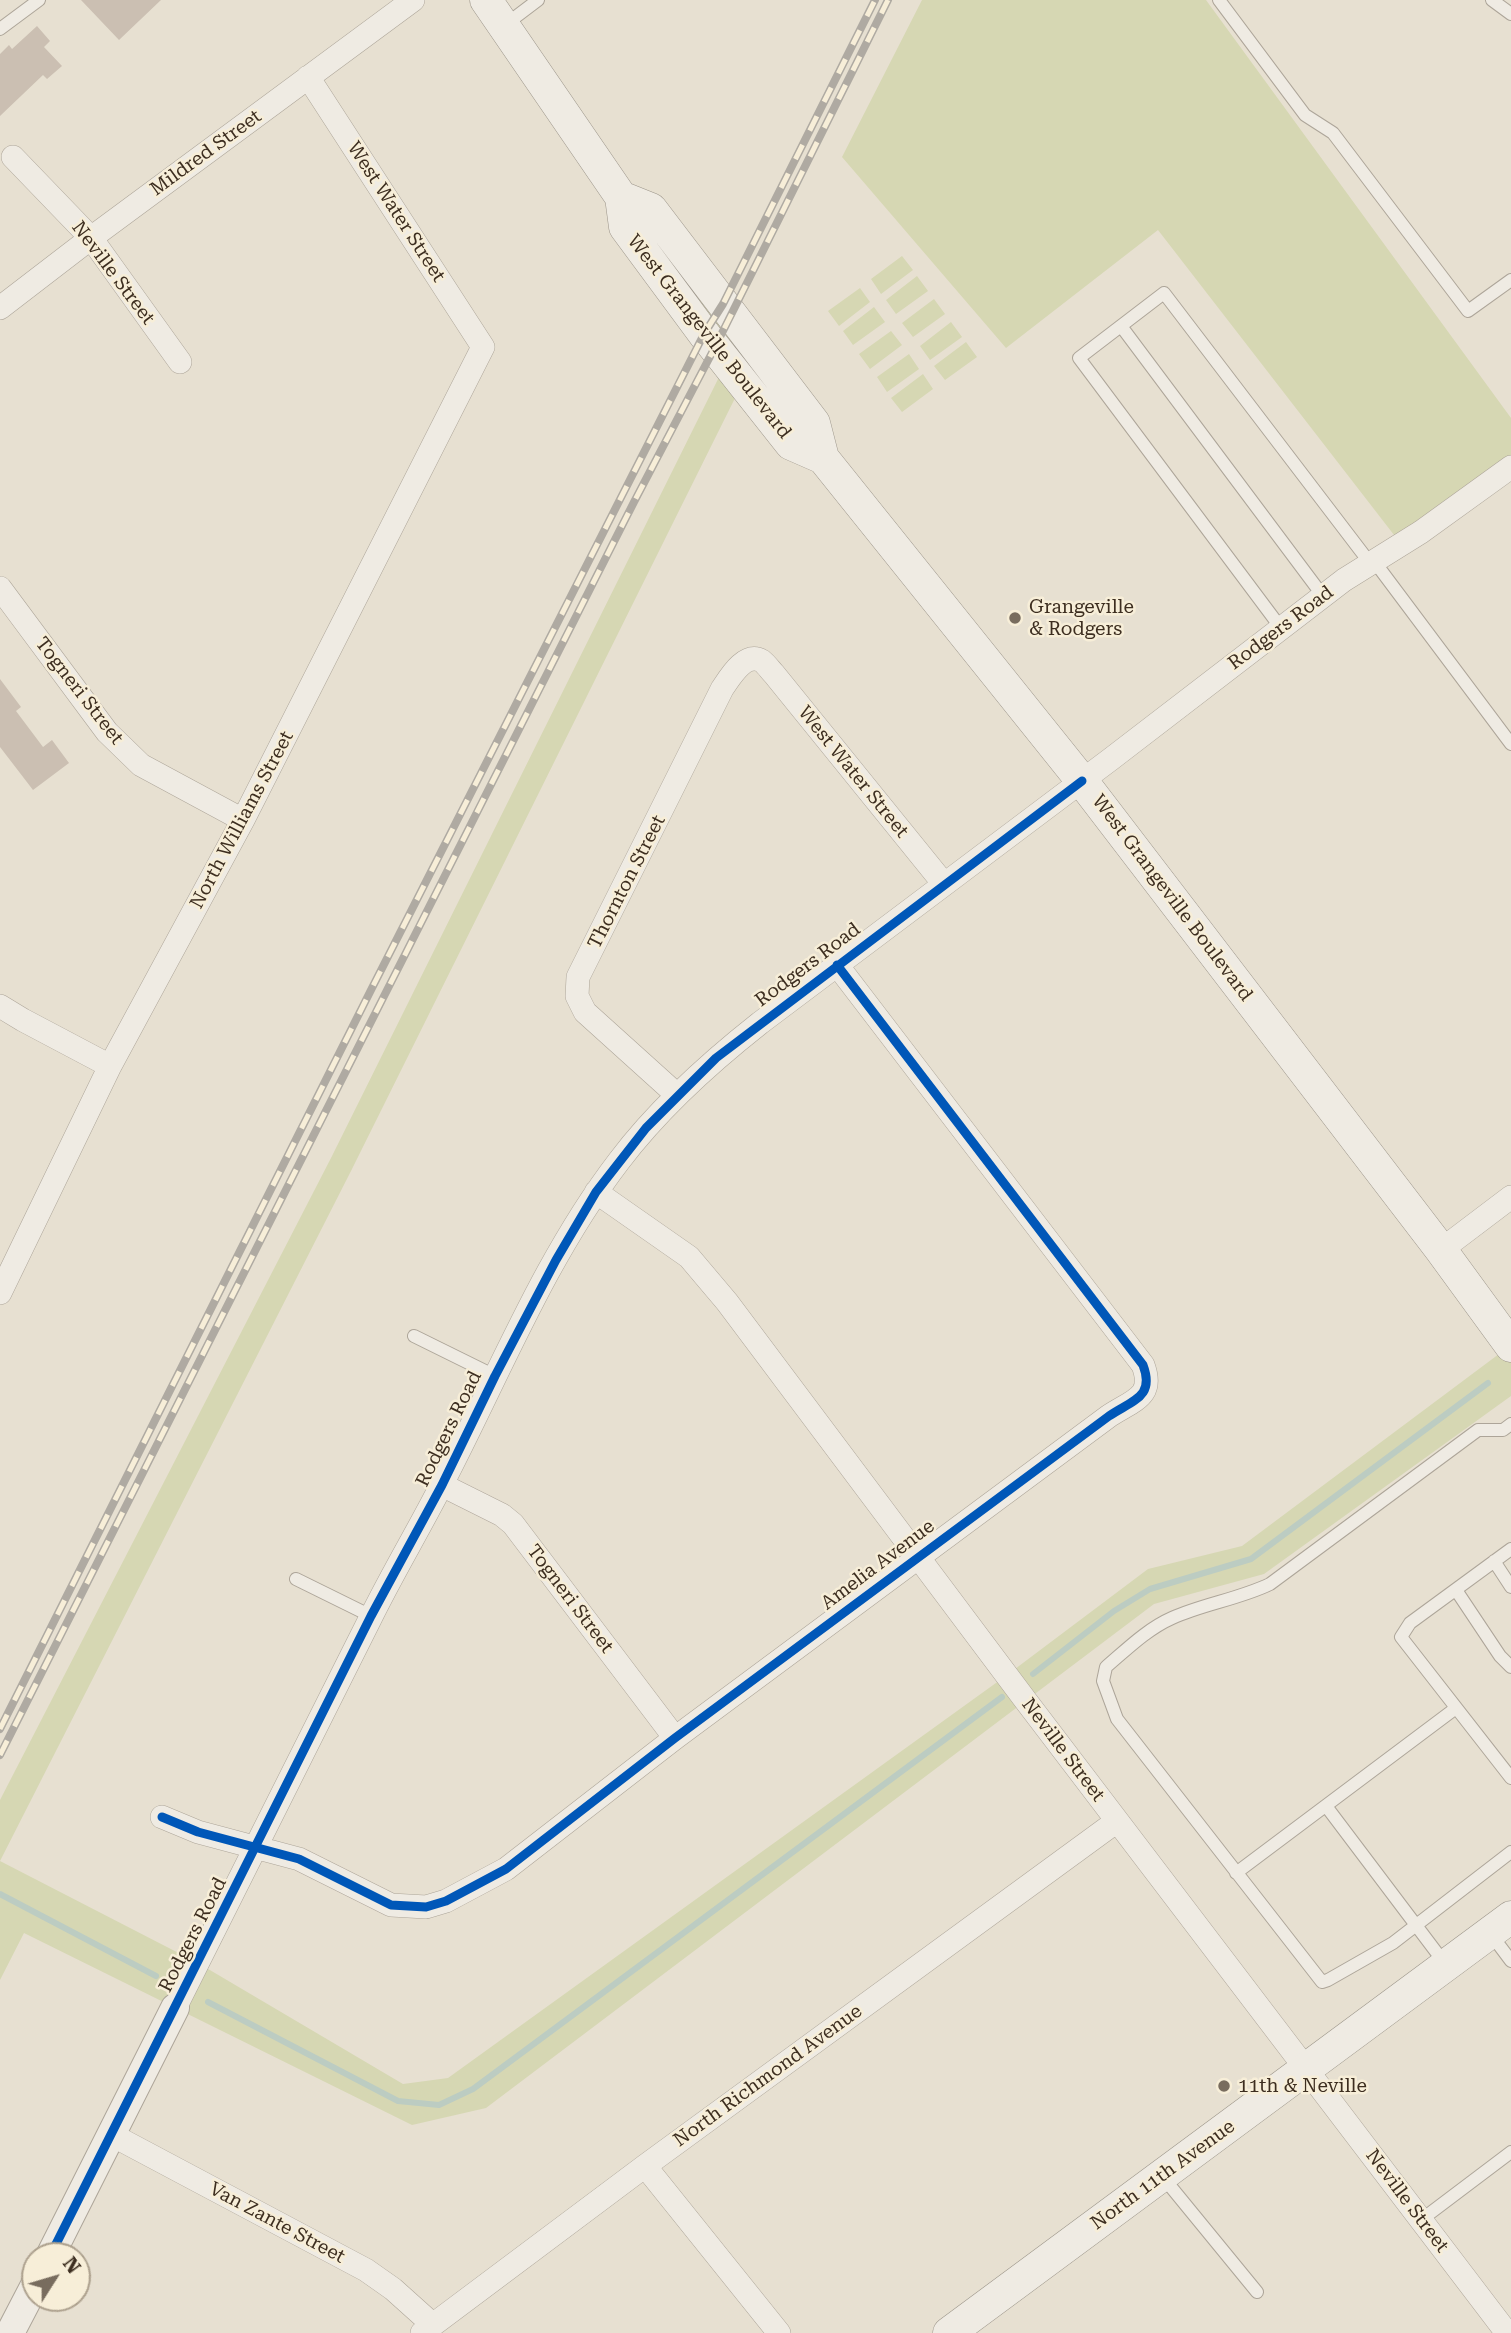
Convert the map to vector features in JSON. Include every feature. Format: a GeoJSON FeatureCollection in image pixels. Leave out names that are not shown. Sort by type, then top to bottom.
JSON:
{"type":"FeatureCollection","features":[{"type":"Feature","properties":{"kind":"main road","name":"West Grangeville Boulevard"},"geometry":{"type":"LineString","coordinates":[[486,0],[621,197],[625,227],[704,334],[791,444],[823,458],[1082,780],[1441,1250],[1511,1346]]}},
{"type":"Feature","properties":{"kind":"main road","name":"North 11th Avenue"},"geometry":{"type":"LineString","coordinates":[[949,2333],[1500,1925]]}},
{"type":"Feature","properties":{"kind":"street","name":"Mildred Street"},"geometry":{"type":"LineString","coordinates":[[0,308],[90,238],[414,0]]}},
{"type":"Feature","properties":{"kind":"street","name":"West Water Street"},"geometry":{"type":"LineString","coordinates":[[308,77],[483,347]]}},
{"type":"Feature","properties":{"kind":"street","name":"Neville Street"},"geometry":{"type":"LineString","coordinates":[[13,157],[90,238],[180,362]]}},
{"type":"Feature","properties":{"kind":"street","name":"North Williams Street"},"geometry":{"type":"LineString","coordinates":[[0,1291],[110,1066],[243,820],[483,347]]}},
{"type":"Feature","properties":{"kind":"street","name":"Rodgers Road"},"geometry":{"type":"LineString","coordinates":[[57,2242],[371,1616],[442,1485],[555,1260],[596,1192],[646,1128],[716,1058],[837,965],[1323,596],[1421,532],[1511,467]]}},
{"type":"Feature","properties":{"kind":"street","name":"Togneri Street"},"geometry":{"type":"LineString","coordinates":[[0,588],[107,732],[141,765],[243,820]]}},
{"type":"Feature","properties":{"kind":"street","name":"Thornton Street"},"geometry":{"type":"LineString","coordinates":[[677,1095],[585,1012],[577,996],[578,977],[722,689],[737,668],[752,659],[761,661]]}},
{"type":"Feature","properties":{"kind":"street","name":"West Water Street"},"geometry":{"type":"LineString","coordinates":[[761,661],[944,884]]}},
{"type":"Feature","properties":{"kind":"street","name":"Amelia Avenue"},"geometry":{"type":"LineString","coordinates":[[162,1817],[198,1832],[299,1859],[391,1905],[425,1907],[466,1892],[506,1868],[675,1738],[1109,1416],[1140,1396],[1147,1387],[1148,1379],[1143,1365],[837,965]]}},
{"type":"Feature","properties":{"kind":"street"},"geometry":{"type":"LineString","coordinates":[[0,1006],[110,1066]]}},
{"type":"Feature","properties":{"kind":"street","name":"Neville Street"},"geometry":{"type":"LineString","coordinates":[[596,1192],[689,1257],[727,1302],[1117,1821],[1507,2333]]}},
{"type":"Feature","properties":{"kind":"street"},"geometry":{"type":"LineString","coordinates":[[1441,1250],[1511,1197]]}},
{"type":"Feature","properties":{"kind":"street","name":"Togneri Street"},"geometry":{"type":"LineString","coordinates":[[442,1485],[502,1515],[513,1524],[675,1738]]}},
{"type":"Feature","properties":{"kind":"street","name":"North Richmond Avenue"},"geometry":{"type":"LineString","coordinates":[[427,2328],[1117,1821]]}},
{"type":"Feature","properties":{"kind":"street","name":"Van Zante Street"},"geometry":{"type":"LineString","coordinates":[[112,2135],[366,2270],[393,2289],[427,2328]]}},
{"type":"Feature","properties":{"kind":"street"},"geometry":{"type":"LineString","coordinates":[[645,2166],[779,2333]]}},
{"type":"Feature","properties":{"kind":"street"},"geometry":{"type":"LineString","coordinates":[[10,2333],[21,2312]]}},
{"type":"Feature","properties":{"kind":"lane"},"geometry":{"type":"LineString","coordinates":[[0,29],[39,0]]}},
{"type":"Feature","properties":{"kind":"lane"},"geometry":{"type":"LineString","coordinates":[[505,26],[538,0]]}},
{"type":"Feature","properties":{"kind":"lane"},"geometry":{"type":"LineString","coordinates":[[1219,0],[1306,115],[1333,133],[1468,311],[1511,280]]}},
{"type":"Feature","properties":{"kind":"lane"},"geometry":{"type":"LineString","coordinates":[[1492,0],[1511,14]]}},
{"type":"Feature","properties":{"kind":"lane"},"geometry":{"type":"LineString","coordinates":[[1281,628],[1079,359],[1164,293],[1511,744]]}},
{"type":"Feature","properties":{"kind":"lane"},"geometry":{"type":"LineString","coordinates":[[1121,326],[1323,596]]}},
{"type":"Feature","properties":{"kind":"lane"},"geometry":{"type":"LineString","coordinates":[[414,1336],[495,1376]]}},
{"type":"Feature","properties":{"kind":"lane"},"geometry":{"type":"LineString","coordinates":[[1511,1424],[1503,1430],[1478,1430],[1270,1584],[1251,1593],[1173,1618],[1155,1627],[1106,1667],[1103,1681],[1117,1719],[1321,1982],[1393,1943],[1511,1852]]}},
{"type":"Feature","properties":{"kind":"lane"},"geometry":{"type":"LineString","coordinates":[[1511,1549],[1410,1623],[1401,1637],[1511,1778]]}},
{"type":"Feature","properties":{"kind":"lane"},"geometry":{"type":"LineString","coordinates":[[1494,1561],[1511,1587]]}},
{"type":"Feature","properties":{"kind":"lane"},"geometry":{"type":"LineString","coordinates":[[296,1579],[371,1616]]}},
{"type":"Feature","properties":{"kind":"lane"},"geometry":{"type":"LineString","coordinates":[[1456,1590],[1500,1656],[1511,1667]]}},
{"type":"Feature","properties":{"kind":"lane"},"geometry":{"type":"LineString","coordinates":[[1236,1873],[1456,1708]]}},
{"type":"Feature","properties":{"kind":"lane"},"geometry":{"type":"LineString","coordinates":[[1326,1806],[1446,1965]]}},
{"type":"Feature","properties":{"kind":"lane"},"geometry":{"type":"LineString","coordinates":[[1500,1925],[1511,1961]]}},
{"type":"Feature","properties":{"kind":"lane"},"geometry":{"type":"LineString","coordinates":[[1421,2220],[1511,2152]]}},
{"type":"Feature","properties":{"kind":"lane"},"geometry":{"type":"LineString","coordinates":[[1162,2176],[1257,2292]]}},
{"type":"Feature","properties":{"kind":"green space"},"geometry":{"type":"Polygon","coordinates":[[[922,0],[1206,0],[1511,418],[1511,467],[1401,544],[1158,230],[1006,348],[842,157],[922,0]]]}},
{"type":"Feature","properties":{"kind":"green space"},"geometry":{"type":"Polygon","coordinates":[[[651,209],[823,458],[742,384],[351,1171],[0,1861],[0,1800],[331,1158],[726,363],[625,227],[651,209]]]}},
{"type":"Feature","properties":{"kind":"green space"},"geometry":{"type":"Polygon","coordinates":[[[902,256],[913,270],[881,294],[871,279],[902,256]]]}},
{"type":"Feature","properties":{"kind":"green space"},"geometry":{"type":"Polygon","coordinates":[[[917,276],[928,291],[896,314],[886,300],[917,276]]]}},
{"type":"Feature","properties":{"kind":"green space"},"geometry":{"type":"Polygon","coordinates":[[[860,288],[870,302],[839,326],[828,311],[860,288]]]}},
{"type":"Feature","properties":{"kind":"green space"},"geometry":{"type":"Polygon","coordinates":[[[934,299],[945,314],[913,337],[902,323],[934,299]]]}},
{"type":"Feature","properties":{"kind":"green space"},"geometry":{"type":"Polygon","coordinates":[[[874,307],[885,322],[853,345],[843,331],[874,307]]]}},
{"type":"Feature","properties":{"kind":"green space"},"geometry":{"type":"Polygon","coordinates":[[[951,322],[962,337],[930,360],[920,346],[951,322]]]}},
{"type":"Feature","properties":{"kind":"green space"},"geometry":{"type":"Polygon","coordinates":[[[891,331],[902,345],[870,369],[859,354],[891,331]]]}},
{"type":"Feature","properties":{"kind":"green space"},"geometry":{"type":"Polygon","coordinates":[[[966,342],[977,357],[945,380],[934,366],[966,342]]]}},
{"type":"Feature","properties":{"kind":"green space"},"geometry":{"type":"Polygon","coordinates":[[[909,354],[919,369],[887,392],[877,377],[909,354]]]}},
{"type":"Feature","properties":{"kind":"green space"},"geometry":{"type":"Polygon","coordinates":[[[923,374],[933,389],[902,412],[891,398],[923,374]]]}},
{"type":"Feature","properties":{"kind":"green space"},"geometry":{"type":"Polygon","coordinates":[[[1511,1345],[1511,1396],[1264,1574],[1154,1604],[486,2108],[412,2125],[24,1933],[0,1980],[0,1861],[198,1963],[403,2084],[448,2078],[1007,1675],[1148,1569],[1242,1546],[1511,1345]]]}},
{"type":"Feature","properties":{"kind":"building"},"geometry":{"type":"Polygon","coordinates":[[[81,0],[161,0],[119,40],[81,0]]]}},
{"type":"Feature","properties":{"kind":"building"},"geometry":{"type":"Polygon","coordinates":[[[37,26],[50,41],[44,47],[62,66],[47,79],[43,75],[0,116],[0,54],[9,45],[12,49],[37,26]]]}},
{"type":"Feature","properties":{"kind":"building"},"geometry":{"type":"Polygon","coordinates":[[[0,679],[21,707],[16,711],[43,747],[52,740],[69,763],[33,790],[0,747],[0,679]]]}},
{"type":"Feature","properties":{"kind":"waterway"},"geometry":{"type":"LineString","coordinates":[[1033,1674],[1114,1611],[1150,1589],[1251,1559],[1488,1383]]}},
{"type":"Feature","properties":{"kind":"waterway"},"geometry":{"type":"LineString","coordinates":[[208,2002],[398,2101],[439,2105],[473,2089],[1002,1697]]}},
{"type":"Feature","properties":{"kind":"waterway"},"geometry":{"type":"LineString","coordinates":[[0,1894],[156,1976]]}},
{"type":"Feature","properties":{"kind":"railway"},"geometry":{"type":"LineString","coordinates":[[0,1729],[372,988],[704,334],[723,304],[875,0]]}},
{"type":"Feature","properties":{"kind":"railway"},"geometry":{"type":"LineString","coordinates":[[0,1755],[715,347],[888,0]]}},
{"type":"Feature","properties":{"kind":"cycle path"},"geometry":{"type":"LineString","coordinates":[[57,2242],[371,1616],[442,1485],[556,1260],[596,1192],[646,1128],[716,1058],[1082,781]]}},
{"type":"Feature","properties":{"kind":"cycle path"},"geometry":{"type":"LineString","coordinates":[[162,1817],[198,1832],[299,1859],[391,1905],[426,1907],[446,1901],[506,1869],[675,1738],[1144,1391],[1146,1376],[1143,1365],[837,965]]}},
{"type":"Feature","properties":{"kind":"place","name":"Grangeville & Rodgers"},"geometry":{"type":"Point","coordinates":[1015,618]}},
{"type":"Feature","properties":{"kind":"place","name":"11th & Neville"},"geometry":{"type":"Point","coordinates":[1224,2086]}}]}
